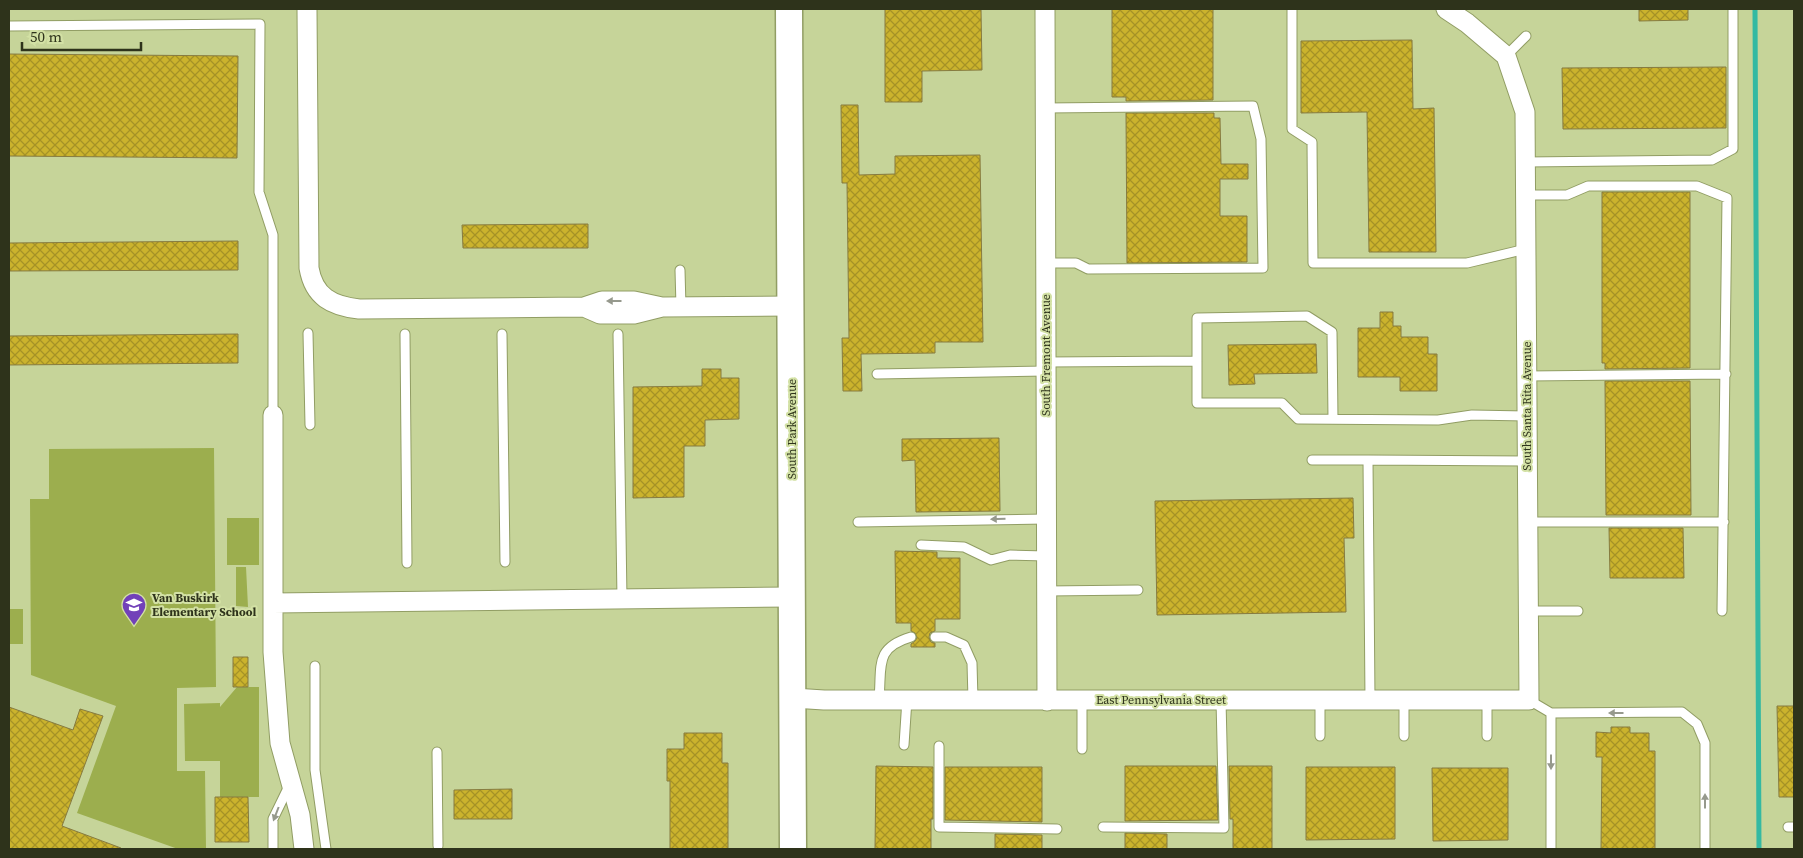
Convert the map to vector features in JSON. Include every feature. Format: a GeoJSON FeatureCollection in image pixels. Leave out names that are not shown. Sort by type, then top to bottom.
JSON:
{"type":"FeatureCollection","features":[{"type":"Feature","properties":{"kind":"main road","name":"South Park Avenue"},"geometry":{"type":"LineString","coordinates":[[789,9],[793,849]]}},
{"type":"Feature","properties":{"kind":"street"},"geometry":{"type":"LineString","coordinates":[[307,9],[309,268],[311,279],[316,289],[324,298],[336,305],[359,309],[584,307],[602,301],[634,301],[671,307],[791,306]]}},
{"type":"Feature","properties":{"kind":"street","name":"South Fremont Avenue"},"geometry":{"type":"LineString","coordinates":[[1045,9],[1047,700]]}},
{"type":"Feature","properties":{"kind":"street"},"geometry":{"type":"LineString","coordinates":[[1457,12],[1506,56]]}},
{"type":"Feature","properties":{"kind":"street","name":"South Santa Rita Avenue"},"geometry":{"type":"LineString","coordinates":[[1506,56],[1525,112],[1528,700]]}},
{"type":"Feature","properties":{"kind":"street"},"geometry":{"type":"LineString","coordinates":[[273,415],[273,652],[280,743],[300,815],[304,849]]}},
{"type":"Feature","properties":{"kind":"street"},"geometry":{"type":"LineString","coordinates":[[273,602],[792,597]]}},
{"type":"Feature","properties":{"kind":"street","name":"East Pennsylvania Street"},"geometry":{"type":"LineString","coordinates":[[793,698],[824,700],[1528,700]]}},
{"type":"Feature","properties":{"kind":"lane"},"geometry":{"type":"LineString","coordinates":[[1292,9],[1292,129],[1312,142],[1313,263],[1467,262],[1526,249]]}},
{"type":"Feature","properties":{"kind":"lane"},"geometry":{"type":"LineString","coordinates":[[1524,162],[1712,160],[1733,149],[1733,9]]}},
{"type":"Feature","properties":{"kind":"lane"},"geometry":{"type":"LineString","coordinates":[[9,26],[260,24],[259,192],[273,235],[273,415]]}},
{"type":"Feature","properties":{"kind":"lane"},"geometry":{"type":"LineString","coordinates":[[1506,56],[1526,36]]}},
{"type":"Feature","properties":{"kind":"lane"},"geometry":{"type":"LineString","coordinates":[[1045,108],[1253,106],[1261,139],[1263,268],[1088,269],[1076,263],[1046,263]]}},
{"type":"Feature","properties":{"kind":"lane"},"geometry":{"type":"LineString","coordinates":[[1525,195],[1567,194],[1588,186],[1697,186],[1727,198],[1722,611]]}},
{"type":"Feature","properties":{"kind":"lane"},"geometry":{"type":"LineString","coordinates":[[671,307],[680,270]]}},
{"type":"Feature","properties":{"kind":"lane"},"geometry":{"type":"LineString","coordinates":[[1332,419],[1332,332],[1307,316],[1197,318],[1197,403],[1282,403],[1298,419],[1438,420],[1472,416],[1527,416]]}},
{"type":"Feature","properties":{"kind":"lane"},"geometry":{"type":"LineString","coordinates":[[308,334],[310,425]]}},
{"type":"Feature","properties":{"kind":"lane"},"geometry":{"type":"LineString","coordinates":[[405,334],[407,563]]}},
{"type":"Feature","properties":{"kind":"lane"},"geometry":{"type":"LineString","coordinates":[[502,334],[505,562]]}},
{"type":"Feature","properties":{"kind":"lane"},"geometry":{"type":"LineString","coordinates":[[618,334],[622,599]]}},
{"type":"Feature","properties":{"kind":"lane"},"geometry":{"type":"LineString","coordinates":[[877,374],[1197,360]]}},
{"type":"Feature","properties":{"kind":"lane"},"geometry":{"type":"LineString","coordinates":[[1526,376],[1726,374]]}},
{"type":"Feature","properties":{"kind":"lane"},"geometry":{"type":"LineString","coordinates":[[1312,460],[1527,461]]}},
{"type":"Feature","properties":{"kind":"lane"},"geometry":{"type":"LineString","coordinates":[[1368,460],[1370,700]]}},
{"type":"Feature","properties":{"kind":"lane"},"geometry":{"type":"LineString","coordinates":[[858,522],[1046,519]]}},
{"type":"Feature","properties":{"kind":"lane"},"geometry":{"type":"LineString","coordinates":[[1527,522],[1724,522]]}},
{"type":"Feature","properties":{"kind":"lane"},"geometry":{"type":"LineString","coordinates":[[921,545],[964,547],[991,560],[1010,555],[1046,556]]}},
{"type":"Feature","properties":{"kind":"lane"},"geometry":{"type":"LineString","coordinates":[[1046,591],[1138,590]]}},
{"type":"Feature","properties":{"kind":"lane"},"geometry":{"type":"LineString","coordinates":[[1528,611],[1578,611]]}},
{"type":"Feature","properties":{"kind":"lane"},"geometry":{"type":"LineString","coordinates":[[879,699],[885,650],[898,641],[911,637]]}},
{"type":"Feature","properties":{"kind":"lane"},"geometry":{"type":"LineString","coordinates":[[935,637],[946,637],[964,645],[972,663],[973,700]]}},
{"type":"Feature","properties":{"kind":"lane"},"geometry":{"type":"LineString","coordinates":[[315,666],[315,770],[326,849]]}},
{"type":"Feature","properties":{"kind":"lane"},"geometry":{"type":"LineString","coordinates":[[904,745],[907,699]]}},
{"type":"Feature","properties":{"kind":"lane"},"geometry":{"type":"LineString","coordinates":[[1082,700],[1082,749]]}},
{"type":"Feature","properties":{"kind":"lane"},"geometry":{"type":"LineString","coordinates":[[1104,827],[1224,828],[1221,700]]}},
{"type":"Feature","properties":{"kind":"lane"},"geometry":{"type":"LineString","coordinates":[[1320,700],[1320,736]]}},
{"type":"Feature","properties":{"kind":"lane"},"geometry":{"type":"LineString","coordinates":[[1404,700],[1404,736]]}},
{"type":"Feature","properties":{"kind":"lane"},"geometry":{"type":"LineString","coordinates":[[1487,700],[1487,736]]}},
{"type":"Feature","properties":{"kind":"lane"},"geometry":{"type":"LineString","coordinates":[[1528,700],[1551,713],[1682,712],[1697,724],[1705,743],[1705,849]]}},
{"type":"Feature","properties":{"kind":"lane"},"geometry":{"type":"LineString","coordinates":[[1551,713],[1551,849]]}},
{"type":"Feature","properties":{"kind":"lane"},"geometry":{"type":"LineString","coordinates":[[939,746],[938,827],[1056,829]]}},
{"type":"Feature","properties":{"kind":"lane"},"geometry":{"type":"LineString","coordinates":[[437,752],[438,846]]}},
{"type":"Feature","properties":{"kind":"lane"},"geometry":{"type":"LineString","coordinates":[[273,849],[273,818],[291,782]]}},
{"type":"Feature","properties":{"kind":"green space"},"geometry":{"type":"Polygon","coordinates":[[[214,448],[216,687],[177,688],[177,771],[205,771],[206,849],[178,849],[77,813],[116,706],[31,675],[30,499],[49,499],[49,449],[214,448]]]}},
{"type":"Feature","properties":{"kind":"green space"},"geometry":{"type":"Polygon","coordinates":[[[227,518],[259,518],[259,565],[227,565],[227,518]]]}},
{"type":"Feature","properties":{"kind":"green space"},"geometry":{"type":"Polygon","coordinates":[[[236,567],[246,567],[248,607],[236,606],[236,567]]]}},
{"type":"Feature","properties":{"kind":"green space"},"geometry":{"type":"Polygon","coordinates":[[[9,609],[23,609],[23,644],[9,644],[9,609]]]}},
{"type":"Feature","properties":{"kind":"green space"},"geometry":{"type":"Polygon","coordinates":[[[237,687],[259,687],[259,797],[220,797],[220,761],[185,761],[184,704],[220,703],[220,707],[237,687]]]}},
{"type":"Feature","properties":{"kind":"building"},"geometry":{"type":"Polygon","coordinates":[[[885,9],[981,9],[982,70],[922,71],[922,102],[885,102],[885,9]]]}},
{"type":"Feature","properties":{"kind":"building"},"geometry":{"type":"Polygon","coordinates":[[[1112,9],[1213,9],[1213,100],[1126,101],[1126,97],[1112,97],[1112,9]]]}},
{"type":"Feature","properties":{"kind":"building"},"geometry":{"type":"Polygon","coordinates":[[[1639,9],[1688,9],[1688,20],[1639,21],[1639,9]]]}},
{"type":"Feature","properties":{"kind":"building"},"geometry":{"type":"Polygon","coordinates":[[[1412,40],[1413,109],[1434,108],[1436,252],[1369,252],[1367,112],[1301,113],[1301,41],[1412,40]]]}},
{"type":"Feature","properties":{"kind":"building"},"geometry":{"type":"Polygon","coordinates":[[[9,54],[238,56],[237,158],[9,156],[9,54]]]}},
{"type":"Feature","properties":{"kind":"building"},"geometry":{"type":"Polygon","coordinates":[[[1726,67],[1726,128],[1563,129],[1562,68],[1726,67]]]}},
{"type":"Feature","properties":{"kind":"building"},"geometry":{"type":"Polygon","coordinates":[[[841,105],[858,105],[859,175],[895,174],[895,156],[980,155],[983,342],[935,342],[935,353],[861,354],[862,391],[843,391],[842,338],[849,338],[847,183],[842,183],[841,105]]]}},
{"type":"Feature","properties":{"kind":"building"},"geometry":{"type":"Polygon","coordinates":[[[1126,113],[1214,113],[1214,118],[1220,118],[1221,164],[1248,164],[1248,179],[1220,179],[1220,216],[1247,216],[1247,262],[1127,263],[1126,113]]]}},
{"type":"Feature","properties":{"kind":"building"},"geometry":{"type":"Polygon","coordinates":[[[1602,192],[1690,192],[1690,368],[1605,369],[1605,363],[1602,363],[1602,192]]]}},
{"type":"Feature","properties":{"kind":"building"},"geometry":{"type":"Polygon","coordinates":[[[588,224],[588,248],[463,248],[462,225],[588,224]]]}},
{"type":"Feature","properties":{"kind":"building"},"geometry":{"type":"Polygon","coordinates":[[[238,241],[238,270],[9,271],[9,243],[238,241]]]}},
{"type":"Feature","properties":{"kind":"building"},"geometry":{"type":"Polygon","coordinates":[[[1380,312],[1393,312],[1393,326],[1401,326],[1401,337],[1428,337],[1428,354],[1437,354],[1437,391],[1400,391],[1400,377],[1358,377],[1358,328],[1380,328],[1380,312]]]}},
{"type":"Feature","properties":{"kind":"building"},"geometry":{"type":"Polygon","coordinates":[[[238,334],[238,363],[9,365],[9,336],[238,334]]]}},
{"type":"Feature","properties":{"kind":"building"},"geometry":{"type":"Polygon","coordinates":[[[1316,344],[1317,373],[1254,374],[1255,384],[1229,385],[1228,345],[1316,344]]]}},
{"type":"Feature","properties":{"kind":"building"},"geometry":{"type":"Polygon","coordinates":[[[702,369],[721,369],[721,378],[739,378],[739,419],[705,420],[705,446],[684,446],[684,497],[633,498],[633,387],[702,386],[702,369]]]}},
{"type":"Feature","properties":{"kind":"building"},"geometry":{"type":"Polygon","coordinates":[[[1605,381],[1690,381],[1691,515],[1606,515],[1605,381]]]}},
{"type":"Feature","properties":{"kind":"building"},"geometry":{"type":"Polygon","coordinates":[[[999,438],[1000,511],[916,512],[915,460],[902,461],[902,439],[999,438]]]}},
{"type":"Feature","properties":{"kind":"building"},"geometry":{"type":"Polygon","coordinates":[[[1353,498],[1354,538],[1344,538],[1346,612],[1157,615],[1155,501],[1353,498]]]}},
{"type":"Feature","properties":{"kind":"building"},"geometry":{"type":"Polygon","coordinates":[[[1609,528],[1683,528],[1684,578],[1610,578],[1609,528]]]}},
{"type":"Feature","properties":{"kind":"building"},"geometry":{"type":"Polygon","coordinates":[[[895,551],[937,552],[937,558],[960,558],[960,619],[935,619],[935,631],[930,633],[929,637],[931,642],[935,643],[935,647],[911,647],[911,644],[917,638],[915,633],[911,631],[911,623],[896,623],[895,551]]]}},
{"type":"Feature","properties":{"kind":"building"},"geometry":{"type":"Polygon","coordinates":[[[233,657],[248,657],[248,687],[233,687],[233,657]]]}},
{"type":"Feature","properties":{"kind":"building"},"geometry":{"type":"Polygon","coordinates":[[[1777,706],[1794,706],[1794,797],[1779,797],[1777,706]]]}},
{"type":"Feature","properties":{"kind":"building"},"geometry":{"type":"Polygon","coordinates":[[[9,707],[73,730],[80,709],[103,716],[62,826],[121,849],[9,849],[9,707]]]}},
{"type":"Feature","properties":{"kind":"building"},"geometry":{"type":"Polygon","coordinates":[[[1611,727],[1630,727],[1630,733],[1649,733],[1649,751],[1655,751],[1655,849],[1601,849],[1602,757],[1596,757],[1596,732],[1611,733],[1611,727]]]}},
{"type":"Feature","properties":{"kind":"building"},"geometry":{"type":"Polygon","coordinates":[[[684,733],[722,733],[722,763],[728,763],[728,849],[670,849],[670,781],[667,781],[667,749],[684,749],[684,733]]]}},
{"type":"Feature","properties":{"kind":"building"},"geometry":{"type":"Polygon","coordinates":[[[876,766],[933,767],[931,849],[875,849],[876,766]]]}},
{"type":"Feature","properties":{"kind":"building"},"geometry":{"type":"Polygon","coordinates":[[[1125,766],[1216,766],[1218,820],[1125,821],[1125,766]]]}},
{"type":"Feature","properties":{"kind":"building"},"geometry":{"type":"Polygon","coordinates":[[[1229,766],[1272,766],[1272,849],[1233,849],[1233,819],[1230,819],[1229,766]]]}},
{"type":"Feature","properties":{"kind":"building"},"geometry":{"type":"Polygon","coordinates":[[[945,767],[1042,767],[1042,822],[945,820],[945,767]]]}},
{"type":"Feature","properties":{"kind":"building"},"geometry":{"type":"Polygon","coordinates":[[[1306,767],[1395,767],[1395,839],[1306,840],[1306,767]]]}},
{"type":"Feature","properties":{"kind":"building"},"geometry":{"type":"Polygon","coordinates":[[[1432,768],[1508,768],[1508,840],[1433,841],[1432,768]]]}},
{"type":"Feature","properties":{"kind":"building"},"geometry":{"type":"Polygon","coordinates":[[[512,789],[512,819],[454,819],[454,790],[512,789]]]}},
{"type":"Feature","properties":{"kind":"building"},"geometry":{"type":"Polygon","coordinates":[[[215,797],[248,797],[249,842],[215,842],[215,797]]]}},
{"type":"Feature","properties":{"kind":"building"},"geometry":{"type":"Polygon","coordinates":[[[1125,833],[1167,834],[1167,849],[1125,849],[1125,833]]]}},
{"type":"Feature","properties":{"kind":"building"},"geometry":{"type":"Polygon","coordinates":[[[995,834],[1042,835],[1042,849],[995,849],[995,834]]]}},
{"type":"Feature","properties":{"kind":"waterway"},"geometry":{"type":"LineString","coordinates":[[1755,9],[1759,849]]}},
{"type":"Feature","properties":{"kind":"place","name":"Van Buskirk Elementary School"},"geometry":{"type":"Point","coordinates":[134,626]}}]}
